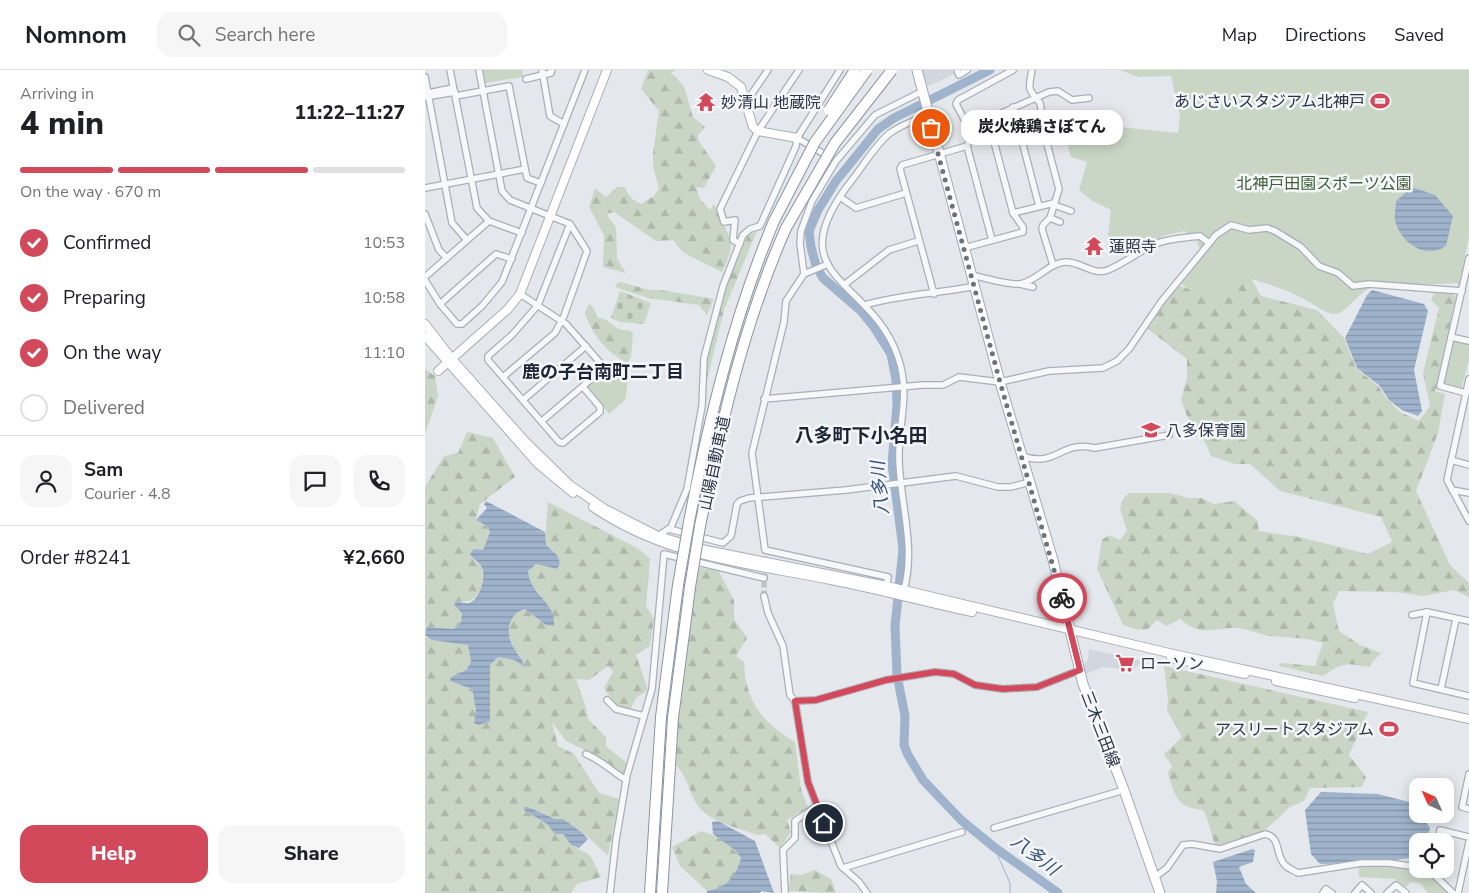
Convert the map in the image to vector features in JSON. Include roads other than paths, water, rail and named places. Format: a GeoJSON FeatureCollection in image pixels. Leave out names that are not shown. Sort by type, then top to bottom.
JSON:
{"type":"FeatureCollection","features":[{"type":"Feature","properties":{"kind":"highway"},"geometry":{"type":"LineString","coordinates":[[774,221],[811,140],[855,70]]}},
{"type":"Feature","properties":{"kind":"highway","name":"山陽自動車道"},"geometry":{"type":"LineString","coordinates":[[650,893],[660,726],[678,584],[689,522],[720,377],[740,307],[774,221],[815,142],[867,70]]}},
{"type":"Feature","properties":{"kind":"highway","name":"山陽自動車道"},"geometry":{"type":"LineString","coordinates":[[662,893],[673,718],[690,587],[700,526],[733,380],[773,257],[800,197],[832,142],[885,70]]}},
{"type":"Feature","properties":{"kind":"highway"},"geometry":{"type":"LineString","coordinates":[[786,228],[835,143],[892,70]]}},
{"type":"Feature","properties":{"kind":"main road","name":"三木三田線"},"geometry":{"type":"LineString","coordinates":[[917,70],[927,114],[1000,382],[1030,482],[1080,670],[1160,893]]}},
{"type":"Feature","properties":{"kind":"street"},"geometry":{"type":"LineString","coordinates":[[450,70],[477,208],[489,222],[522,234]]}},
{"type":"Feature","properties":{"kind":"street"},"geometry":{"type":"LineString","coordinates":[[479,70],[502,191],[505,196],[570,224],[587,254],[562,321],[555,333],[503,377]]}},
{"type":"Feature","properties":{"kind":"street"},"geometry":{"type":"LineString","coordinates":[[526,78],[543,72],[551,73],[553,70]]}},
{"type":"Feature","properties":{"kind":"street"},"geometry":{"type":"LineString","coordinates":[[489,222],[425,279],[440,304],[457,324],[461,324],[491,296],[502,282],[585,70]]}},
{"type":"Feature","properties":{"kind":"street"},"geometry":{"type":"LineString","coordinates":[[438,371],[508,310],[520,294],[607,70]]}},
{"type":"Feature","properties":{"kind":"street"},"geometry":{"type":"LineString","coordinates":[[708,70],[718,71],[735,81],[746,102],[753,127],[758,131],[797,138],[836,161]]}},
{"type":"Feature","properties":{"kind":"street"},"geometry":{"type":"LineString","coordinates":[[746,102],[767,70]]}},
{"type":"Feature","properties":{"kind":"street"},"geometry":{"type":"LineString","coordinates":[[740,244],[733,240],[735,220],[724,222],[720,209],[758,131],[799,70]]}},
{"type":"Feature","properties":{"kind":"street"},"geometry":{"type":"LineString","coordinates":[[658,536],[669,528],[687,489],[702,406],[703,358],[709,330],[732,261],[743,235],[750,229],[760,226],[796,146],[797,138],[840,70]]}},
{"type":"Feature","properties":{"kind":"street"},"geometry":{"type":"LineString","coordinates":[[957,70],[959,75],[967,70]]}},
{"type":"Feature","properties":{"kind":"street"},"geometry":{"type":"LineString","coordinates":[[972,134],[957,104],[957,100],[1013,70]]}},
{"type":"Feature","properties":{"kind":"street"},"geometry":{"type":"LineString","coordinates":[[1032,70],[1029,86],[1032,98],[1040,104],[1046,140],[1059,189],[1050,218],[1043,225],[1042,229],[1053,265]]}},
{"type":"Feature","properties":{"kind":"street"},"geometry":{"type":"LineString","coordinates":[[543,72],[550,116],[564,124]]}},
{"type":"Feature","properties":{"kind":"street"},"geometry":{"type":"LineString","coordinates":[[425,77],[427,98],[452,223],[467,240]]}},
{"type":"Feature","properties":{"kind":"street"},"geometry":{"type":"LineString","coordinates":[[427,98],[455,92],[483,91],[509,86],[527,178],[541,183]]}},
{"type":"Feature","properties":{"kind":"street"},"geometry":{"type":"LineString","coordinates":[[992,240],[967,146],[972,134],[988,119],[1032,98],[1054,91],[1072,100],[1089,98]]}},
{"type":"Feature","properties":{"kind":"street"},"geometry":{"type":"LineString","coordinates":[[807,274],[799,243],[801,231],[812,201],[836,161],[875,115],[922,93]]}},
{"type":"Feature","properties":{"kind":"street"},"geometry":{"type":"LineString","coordinates":[[1013,107],[1039,206]]}},
{"type":"Feature","properties":{"kind":"street"},"geometry":{"type":"LineString","coordinates":[[904,594],[909,541],[899,447],[905,387],[893,345],[876,317],[835,277],[828,264],[822,245],[822,232],[830,211],[890,133],[927,114]]}},
{"type":"Feature","properties":{"kind":"street"},"geometry":{"type":"LineString","coordinates":[[964,248],[1023,232],[1023,227],[1013,213],[988,119]]}},
{"type":"Feature","properties":{"kind":"street"},"geometry":{"type":"LineString","coordinates":[[934,294],[900,169],[902,165],[967,146]]}},
{"type":"Feature","properties":{"kind":"street"},"geometry":{"type":"LineString","coordinates":[[425,188],[525,169]]}},
{"type":"Feature","properties":{"kind":"street"},"geometry":{"type":"LineString","coordinates":[[840,197],[856,208],[906,192]]}},
{"type":"Feature","properties":{"kind":"street"},"geometry":{"type":"LineString","coordinates":[[1013,213],[1054,204],[1071,211]]}},
{"type":"Feature","properties":{"kind":"street"},"geometry":{"type":"LineString","coordinates":[[425,214],[439,250],[447,258]]}},
{"type":"Feature","properties":{"kind":"street"},"geometry":{"type":"LineString","coordinates":[[1050,218],[1060,222]]}},
{"type":"Feature","properties":{"kind":"street"},"geometry":{"type":"LineString","coordinates":[[570,224],[537,305],[512,335],[488,356],[488,360],[559,442],[563,443],[600,412],[600,407],[583,387]]}},
{"type":"Feature","properties":{"kind":"street"},"geometry":{"type":"LineString","coordinates":[[763,399],[943,385],[959,377],[1000,382],[1049,371],[1103,368],[1117,361],[1129,349],[1161,302],[1209,243],[1219,232],[1231,225],[1255,231],[1267,228],[1301,247],[1319,266],[1337,273],[1353,286],[1369,284],[1462,290]]}},
{"type":"Feature","properties":{"kind":"street"},"geometry":{"type":"LineString","coordinates":[[1020,284],[1053,265],[1065,262],[1075,263],[1099,272],[1138,255],[1153,245],[1171,239],[1200,236],[1209,243]]}},
{"type":"Feature","properties":{"kind":"street"},"geometry":{"type":"LineString","coordinates":[[844,285],[889,250],[919,241]]}},
{"type":"Feature","properties":{"kind":"street"},"geometry":{"type":"LineString","coordinates":[[440,304],[496,254],[512,259]]}},
{"type":"Feature","properties":{"kind":"street"},"geometry":{"type":"LineString","coordinates":[[1466,393],[1440,386],[1469,258]]}},
{"type":"Feature","properties":{"kind":"street"},"geometry":{"type":"LineString","coordinates":[[828,264],[807,274],[786,301],[784,322],[763,399],[753,453],[760,497],[765,550],[888,577],[886,589]]}},
{"type":"Feature","properties":{"kind":"street"},"geometry":{"type":"LineString","coordinates":[[972,275],[1033,287]]}},
{"type":"Feature","properties":{"kind":"street"},"geometry":{"type":"LineString","coordinates":[[865,305],[902,296],[934,294],[975,286]]}},
{"type":"Feature","properties":{"kind":"street"},"geometry":{"type":"LineString","coordinates":[[520,294],[562,321],[603,366],[603,369],[542,422]]}},
{"type":"Feature","properties":{"kind":"street"},"geometry":{"type":"LineString","coordinates":[[425,324],[450,360],[538,464],[567,488],[604,514],[668,546],[705,556],[886,589]]}},
{"type":"Feature","properties":{"kind":"street"},"geometry":{"type":"LineString","coordinates":[[425,336],[450,360],[537,454],[570,485],[605,508],[658,536],[706,550],[886,589],[1469,724]]}},
{"type":"Feature","properties":{"kind":"street"},"geometry":{"type":"LineString","coordinates":[[1451,337],[1469,341]]}},
{"type":"Feature","properties":{"kind":"street"},"geometry":{"type":"LineString","coordinates":[[523,400],[586,346]]}},
{"type":"Feature","properties":{"kind":"street"},"geometry":{"type":"LineString","coordinates":[[1469,379],[1447,480],[1469,522]]}},
{"type":"Feature","properties":{"kind":"street"},"geometry":{"type":"LineString","coordinates":[[1022,456],[1036,461],[1053,457],[1065,448],[1084,445],[1095,448],[1169,435]]}},
{"type":"Feature","properties":{"kind":"street"},"geometry":{"type":"LineString","coordinates":[[1451,460],[1469,464]]}},
{"type":"Feature","properties":{"kind":"street"},"geometry":{"type":"LineString","coordinates":[[669,528],[723,543],[731,536],[739,501],[760,497],[956,476],[998,487],[1011,487],[1030,482]]}},
{"type":"Feature","properties":{"kind":"street"},"geometry":{"type":"LineString","coordinates":[[1452,490],[1469,493]]}},
{"type":"Feature","properties":{"kind":"street"},"geometry":{"type":"LineString","coordinates":[[610,893],[615,840],[626,780],[652,689],[664,554],[764,578]]}},
{"type":"Feature","properties":{"kind":"street"},"geometry":{"type":"LineString","coordinates":[[764,596],[783,646],[790,695],[795,701],[808,782],[843,868],[859,882],[867,893]]}},
{"type":"Feature","properties":{"kind":"street"},"geometry":{"type":"LineString","coordinates":[[1412,614],[1427,612],[1469,621]]}},
{"type":"Feature","properties":{"kind":"street"},"geometry":{"type":"LineString","coordinates":[[1427,612],[1413,683],[1469,696]]}},
{"type":"Feature","properties":{"kind":"street"},"geometry":{"type":"LineString","coordinates":[[1441,689],[1456,619]]}},
{"type":"Feature","properties":{"kind":"street"},"geometry":{"type":"LineString","coordinates":[[1070,632],[1469,719]]}},
{"type":"Feature","properties":{"kind":"street"},"geometry":{"type":"LineString","coordinates":[[795,701],[816,700],[886,680],[935,672],[954,674],[981,686],[1010,689],[1037,687],[1080,670]]}},
{"type":"Feature","properties":{"kind":"street"},"geometry":{"type":"LineString","coordinates":[[607,700],[616,709],[644,716]]}},
{"type":"Feature","properties":{"kind":"street"},"geometry":{"type":"LineString","coordinates":[[587,754],[602,761],[626,780]]}},
{"type":"Feature","properties":{"kind":"street"},"geometry":{"type":"LineString","coordinates":[[1469,774],[1462,807],[1469,809]]}},
{"type":"Feature","properties":{"kind":"street"},"geometry":{"type":"LineString","coordinates":[[994,828],[1124,790]]}},
{"type":"Feature","properties":{"kind":"street"},"geometry":{"type":"LineString","coordinates":[[785,893],[783,850],[795,838],[795,821],[817,806]]}},
{"type":"Feature","properties":{"kind":"street"},"geometry":{"type":"LineString","coordinates":[[1440,833],[1441,830],[1453,833]]}},
{"type":"Feature","properties":{"kind":"street"},"geometry":{"type":"LineString","coordinates":[[843,868],[962,832]]}},
{"type":"Feature","properties":{"kind":"street"},"geometry":{"type":"LineString","coordinates":[[1454,833],[1469,837]]}},
{"type":"Feature","properties":{"kind":"street"},"geometry":{"type":"LineString","coordinates":[[1155,877],[1167,868],[1183,845],[1192,844],[1220,849],[1265,834],[1271,835],[1276,840],[1278,854],[1283,863],[1298,873],[1362,863],[1389,863],[1409,866]]}},
{"type":"Feature","properties":{"kind":"street"},"geometry":{"type":"LineString","coordinates":[[1458,893],[1469,842]]}},
{"type":"Feature","properties":{"kind":"street"},"geometry":{"type":"LineString","coordinates":[[1439,878],[1453,893]]}},
{"type":"Feature","properties":{"kind":"street"},"geometry":{"type":"LineString","coordinates":[[1355,893],[1362,885],[1371,893]]}},
{"type":"Feature","properties":{"kind":"street"},"geometry":{"type":"LineString","coordinates":[[1387,893],[1396,885],[1406,893]]}},
{"type":"Feature","properties":{"kind":"street"},"geometry":{"type":"LineString","coordinates":[[1323,893],[1326,889],[1332,893]]}},
{"type":"Feature","properties":{"kind":"water"},"geometry":{"type":"Polygon","coordinates":[[[1412,187],[1435,195],[1453,216],[1446,246],[1438,250],[1422,250],[1415,247],[1402,236],[1398,228],[1395,218],[1396,201],[1412,187]]]}},
{"type":"Feature","properties":{"kind":"water"},"geometry":{"type":"Polygon","coordinates":[[[1372,290],[1424,304],[1428,311],[1414,370],[1422,411],[1418,416],[1402,410],[1389,400],[1380,386],[1357,368],[1345,338],[1367,295],[1372,290]]]}},
{"type":"Feature","properties":{"kind":"water"},"geometry":{"type":"Polygon","coordinates":[[[486,501],[545,532],[546,545],[557,555],[560,563],[557,569],[536,564],[528,571],[533,587],[551,610],[554,617],[554,626],[546,625],[525,609],[515,615],[510,624],[509,635],[525,667],[514,660],[498,657],[490,665],[490,721],[479,725],[474,723],[476,710],[472,689],[450,681],[451,677],[466,670],[471,662],[468,645],[432,640],[425,635],[427,627],[455,629],[461,622],[462,613],[454,605],[457,601],[469,603],[473,601],[479,592],[483,581],[483,570],[470,554],[474,549],[483,550],[490,532],[487,526],[476,520],[487,508],[484,504],[486,501]]]}},
{"type":"Feature","properties":{"kind":"water"},"geometry":{"type":"Polygon","coordinates":[[[1321,792],[1378,794],[1409,802],[1409,823],[1427,823],[1430,828],[1428,833],[1409,833],[1409,858],[1382,862],[1320,864],[1311,854],[1305,810],[1321,792]]]}},
{"type":"Feature","properties":{"kind":"water"},"geometry":{"type":"Polygon","coordinates":[[[525,807],[555,819],[563,819],[583,833],[588,839],[579,848],[571,845],[563,834],[555,834],[547,824],[524,810],[525,807]]]}},
{"type":"Feature","properties":{"kind":"water"},"geometry":{"type":"Polygon","coordinates":[[[718,821],[755,841],[774,893],[762,891],[759,893],[707,893],[707,891],[714,890],[725,884],[733,876],[741,858],[735,850],[713,834],[712,822],[718,821]]]}},
{"type":"Feature","properties":{"kind":"water"},"geometry":{"type":"Polygon","coordinates":[[[1252,849],[1255,850],[1253,862],[1239,867],[1246,884],[1256,893],[1216,893],[1217,881],[1213,862],[1252,849]]]}},
{"type":"Feature","properties":{"kind":"waterway","name":"八多川"},"geometry":{"type":"LineString","coordinates":[[990,70],[894,118],[878,129],[836,181],[818,210],[809,231],[816,266],[823,278],[860,310],[874,327],[891,354],[896,380],[897,405],[892,464],[903,549],[895,626],[897,675],[905,716],[904,745],[923,780],[961,820],[994,847],[1058,893]]}},
{"type":"Feature","properties":{"kind":"waterway"},"geometry":{"type":"LineString","coordinates":[[994,847],[1010,883],[1010,893]]}},
{"type":"Feature","properties":{"kind":"tunnel"},"geometry":{"type":"LineString","coordinates":[[764,596],[765,550]]}},
{"type":"Feature","properties":{"kind":"place","name":"あじさいスタジアム北神戸"},"geometry":{"type":"Point","coordinates":[1380,101]}},
{"type":"Feature","properties":{"kind":"place","name":"妙清山 地蔵院"},"geometry":{"type":"Point","coordinates":[706,102]}},
{"type":"Feature","properties":{"kind":"place","name":"炭火焼鶏さぼてん"},"geometry":{"type":"Point","coordinates":[931,128]}},
{"type":"Feature","properties":{"kind":"place","name":"蓮照寺"},"geometry":{"type":"Point","coordinates":[1094,246]}},
{"type":"Feature","properties":{"kind":"place","name":"八多保育園"},"geometry":{"type":"Point","coordinates":[1151,430]}},
{"type":"Feature","properties":{"kind":"place","name":"ローソン"},"geometry":{"type":"Point","coordinates":[1125,663]}},
{"type":"Feature","properties":{"kind":"place","name":"アスリートスタジアム"},"geometry":{"type":"Point","coordinates":[1389,729]}},
{"type":"Feature","properties":{"kind":"district","name":"鹿の子台南町二丁目"},"geometry":{"type":"Point","coordinates":[603,372]}},
{"type":"Feature","properties":{"kind":"district","name":"八多町下小名田"},"geometry":{"type":"Point","coordinates":[861,435]}},
{"type":"Feature","properties":{"kind":"park label","name":"北神戸田園スポーツ公園"},"geometry":{"type":"Point","coordinates":[1324,183]}}]}
